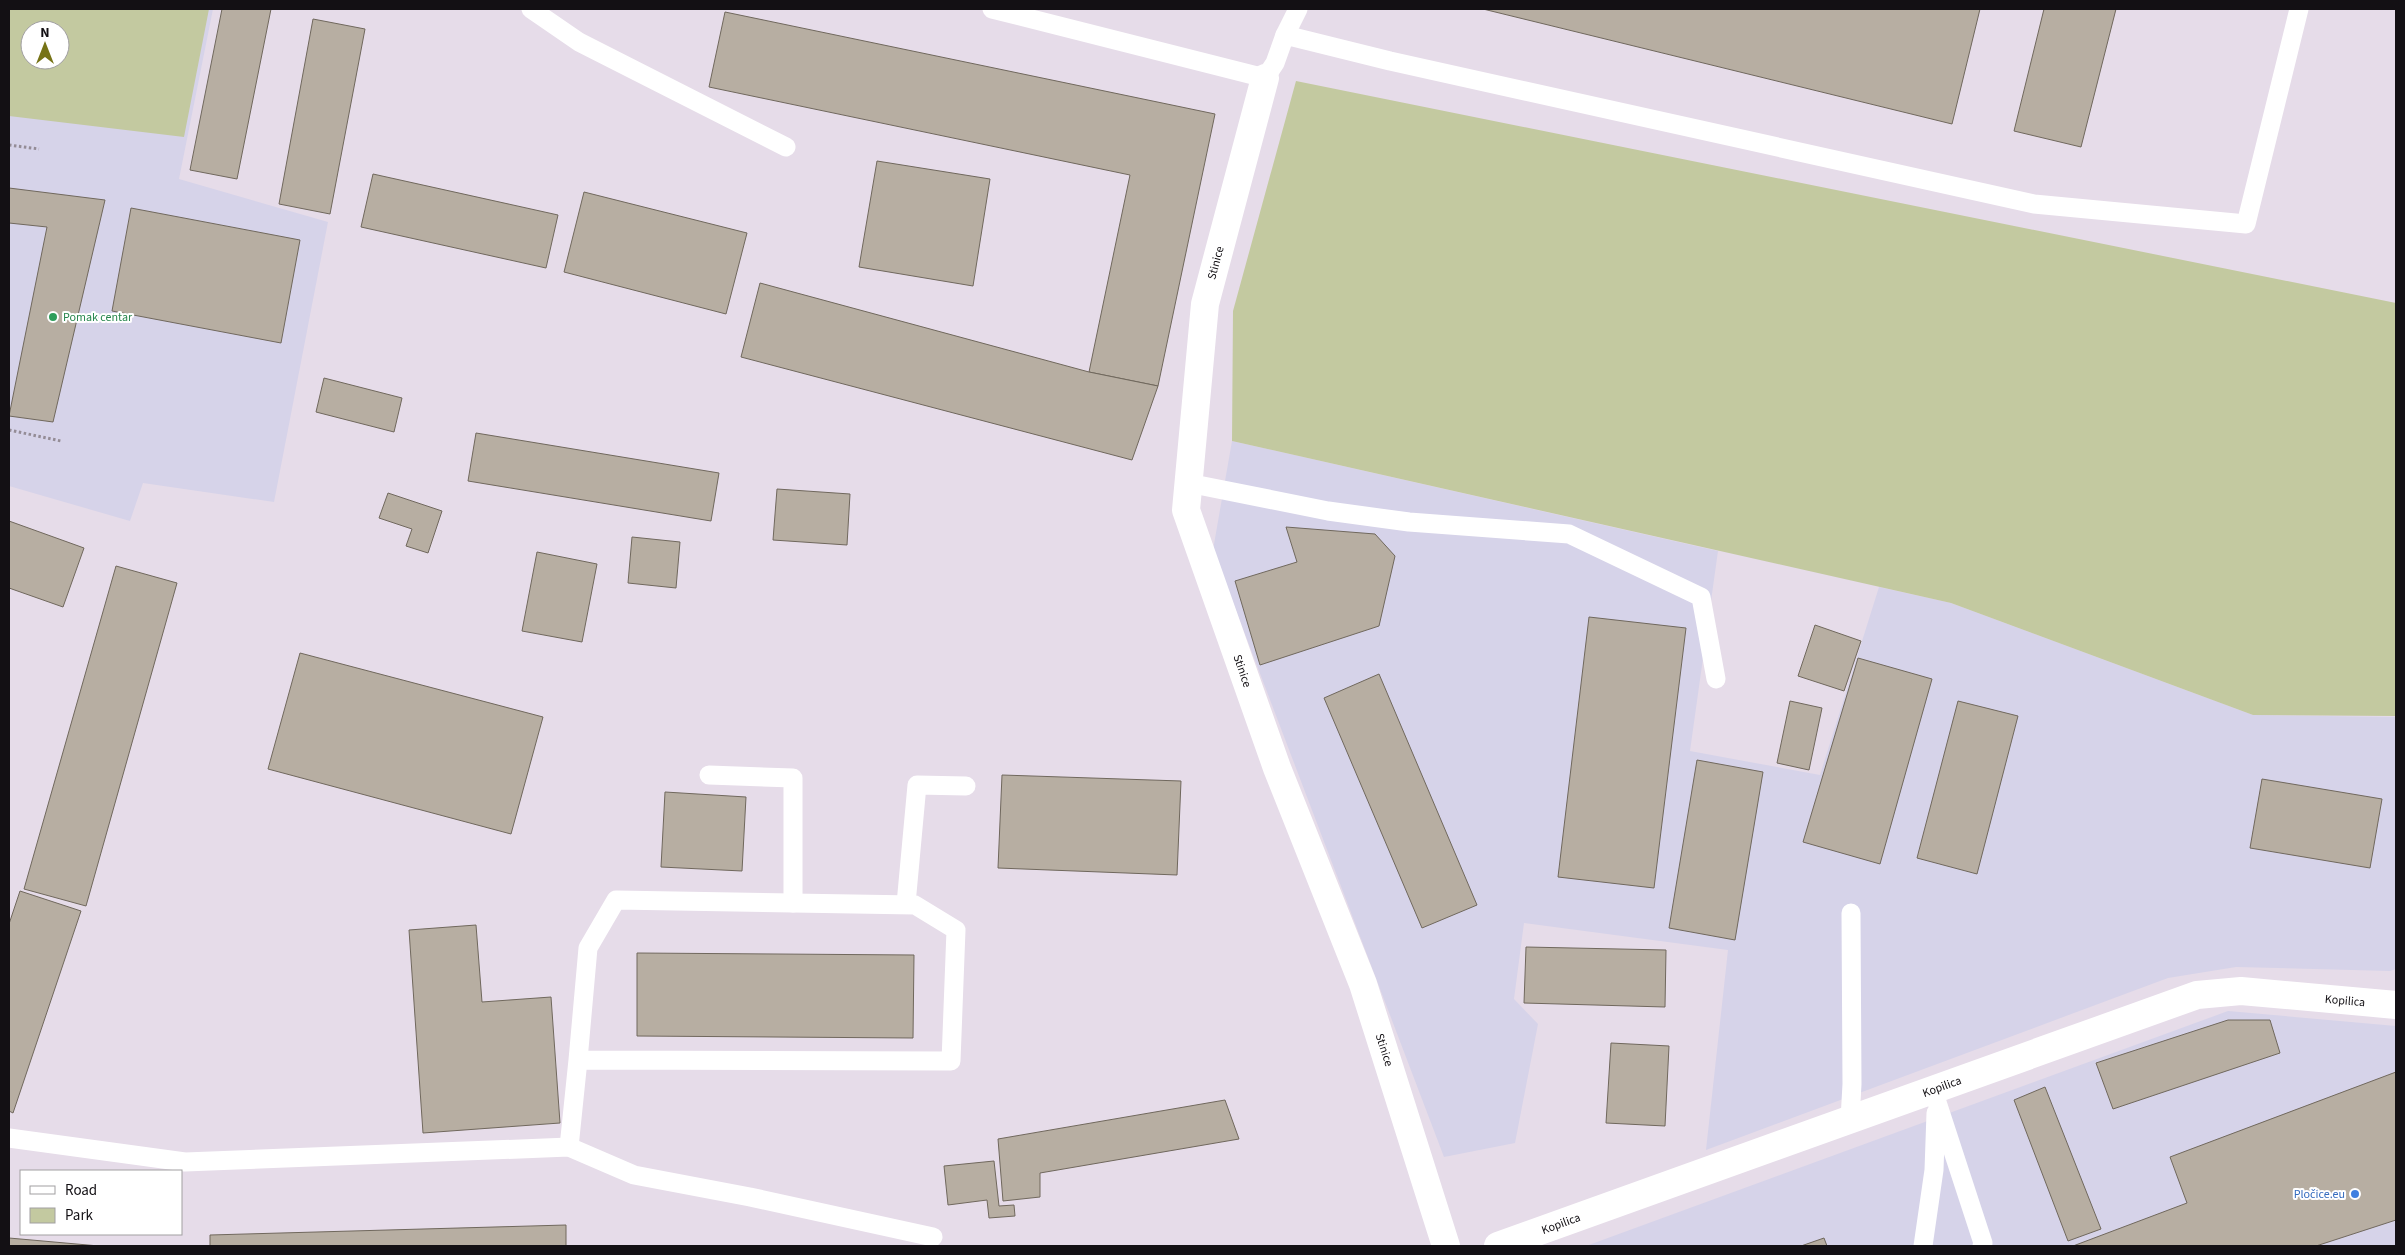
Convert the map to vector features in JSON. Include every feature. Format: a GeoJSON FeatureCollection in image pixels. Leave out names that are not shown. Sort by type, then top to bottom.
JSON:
{"type":"FeatureCollection","features":[{"type":"Feature","properties":{"kind":"street","name":"Stinice"},"geometry":{"type":"LineString","coordinates":[[1265,78],[1205,304],[1186,510],[1277,768],[1363,984],[1446,1246]]}},
{"type":"Feature","properties":{"kind":"street","name":"Kopilica"},"geometry":{"type":"LineString","coordinates":[[1498,1246],[1850,1120],[1935,1096],[2197,996],[2242,991],[2396,1005]]}},
{"type":"Feature","properties":{"kind":"lane"},"geometry":{"type":"LineString","coordinates":[[531,9],[579,42],[786,147]]}},
{"type":"Feature","properties":{"kind":"lane"},"geometry":{"type":"LineString","coordinates":[[992,9],[1265,78],[1275,63],[1285,35],[1298,9]]}},
{"type":"Feature","properties":{"kind":"lane"},"geometry":{"type":"LineString","coordinates":[[1285,35],[1400,63],[2034,204],[2246,224],[2299,9]]}},
{"type":"Feature","properties":{"kind":"lane"},"geometry":{"type":"LineString","coordinates":[[1188,483],[1328,511],[1410,522],[1569,534],[1701,597],[1716,679]]}},
{"type":"Feature","properties":{"kind":"lane"},"geometry":{"type":"LineString","coordinates":[[709,775],[793,778],[793,903]]}},
{"type":"Feature","properties":{"kind":"lane"},"geometry":{"type":"LineString","coordinates":[[906,904],[917,785],[966,786]]}},
{"type":"Feature","properties":{"kind":"lane"},"geometry":{"type":"LineString","coordinates":[[569,1147],[588,948],[616,900],[906,904],[915,905],[956,930],[951,1061],[578,1060]]}},
{"type":"Feature","properties":{"kind":"lane"},"geometry":{"type":"LineString","coordinates":[[1850,1120],[1852,1084],[1851,913]]}},
{"type":"Feature","properties":{"kind":"lane"},"geometry":{"type":"LineString","coordinates":[[1923,1246],[1934,1170],[1935,1096]]}},
{"type":"Feature","properties":{"kind":"lane"},"geometry":{"type":"LineString","coordinates":[[1935,1096],[1983,1243],[1982,1246]]}},
{"type":"Feature","properties":{"kind":"lane"},"geometry":{"type":"LineString","coordinates":[[9,1138],[185,1162],[569,1147],[634,1175],[750,1197],[933,1237]]}},
{"type":"Feature","properties":{"kind":"path"},"geometry":{"type":"LineString","coordinates":[[9,146],[40,149]]}},
{"type":"Feature","properties":{"kind":"path"},"geometry":{"type":"LineString","coordinates":[[9,430],[60,441]]}},
{"type":"Feature","properties":{"kind":"shaded area"},"geometry":{"type":"Polygon","coordinates":[[[9,9],[213,9],[179,179],[328,222],[274,502],[143,483],[130,521],[9,486],[9,9]]]}},
{"type":"Feature","properties":{"kind":"shaded area"},"geometry":{"type":"Polygon","coordinates":[[[1232,441],[1718,551],[1690,751],[1820,775],[1879,587],[1951,603],[2253,715],[2396,717],[2396,969],[2390,971],[2236,967],[2168,978],[1706,1150],[1728,950],[1524,923],[1514,999],[1538,1024],[1515,1143],[1444,1157],[1213,550],[1232,441]]]}},
{"type":"Feature","properties":{"kind":"shaded area"},"geometry":{"type":"Polygon","coordinates":[[[2228,1011],[2396,1026],[2396,1246],[1586,1246],[2228,1011]]]}},
{"type":"Feature","properties":{"kind":"green space"},"geometry":{"type":"Polygon","coordinates":[[[9,9],[209,9],[184,137],[9,116],[9,9]]]}},
{"type":"Feature","properties":{"kind":"green space"},"geometry":{"type":"Polygon","coordinates":[[[1296,81],[2396,303],[2396,716],[2253,715],[1951,603],[1232,441],[1233,311],[1296,81]]]}},
{"type":"Feature","properties":{"kind":"building"},"geometry":{"type":"Polygon","coordinates":[[[222,9],[271,9],[237,179],[190,170],[222,9]]]}},
{"type":"Feature","properties":{"kind":"building"},"geometry":{"type":"Polygon","coordinates":[[[1483,9],[1980,9],[1952,124],[1483,9]]]}},
{"type":"Feature","properties":{"kind":"building"},"geometry":{"type":"Polygon","coordinates":[[[2044,9],[2116,9],[2081,147],[2014,131],[2044,9]]]}},
{"type":"Feature","properties":{"kind":"building"},"geometry":{"type":"Polygon","coordinates":[[[725,12],[1215,114],[1158,386],[1089,372],[1130,175],[709,87],[725,12]]]}},
{"type":"Feature","properties":{"kind":"building"},"geometry":{"type":"Polygon","coordinates":[[[313,19],[365,29],[330,214],[279,204],[313,19]]]}},
{"type":"Feature","properties":{"kind":"building"},"geometry":{"type":"Polygon","coordinates":[[[877,161],[990,179],[973,286],[859,267],[877,161]]]}},
{"type":"Feature","properties":{"kind":"building"},"geometry":{"type":"Polygon","coordinates":[[[373,174],[558,215],[546,268],[361,227],[373,174]]]}},
{"type":"Feature","properties":{"kind":"building","name":"Pomak centar"},"geometry":{"type":"Polygon","coordinates":[[[9,188],[105,200],[53,422],[9,416],[47,227],[9,223],[9,188]]]}},
{"type":"Feature","properties":{"kind":"building"},"geometry":{"type":"Polygon","coordinates":[[[584,192],[747,233],[726,314],[564,272],[584,192]]]}},
{"type":"Feature","properties":{"kind":"building"},"geometry":{"type":"Polygon","coordinates":[[[131,208],[300,240],[281,343],[112,311],[131,208]]]}},
{"type":"Feature","properties":{"kind":"building"},"geometry":{"type":"Polygon","coordinates":[[[760,283],[1089,372],[1158,386],[1132,460],[741,357],[760,283]]]}},
{"type":"Feature","properties":{"kind":"building"},"geometry":{"type":"Polygon","coordinates":[[[324,378],[402,398],[394,432],[316,412],[324,378]]]}},
{"type":"Feature","properties":{"kind":"building"},"geometry":{"type":"Polygon","coordinates":[[[476,433],[719,473],[711,521],[468,481],[476,433]]]}},
{"type":"Feature","properties":{"kind":"building"},"geometry":{"type":"Polygon","coordinates":[[[777,489],[850,494],[847,545],[773,540],[777,489]]]}},
{"type":"Feature","properties":{"kind":"building"},"geometry":{"type":"Polygon","coordinates":[[[388,493],[442,511],[428,553],[406,546],[412,529],[379,518],[388,493]]]}},
{"type":"Feature","properties":{"kind":"building"},"geometry":{"type":"Polygon","coordinates":[[[9,521],[84,548],[63,607],[9,588],[9,521]]]}},
{"type":"Feature","properties":{"kind":"building"},"geometry":{"type":"Polygon","coordinates":[[[1286,527],[1375,534],[1395,556],[1379,626],[1260,665],[1235,581],[1297,562],[1286,527]]]}},
{"type":"Feature","properties":{"kind":"building"},"geometry":{"type":"Polygon","coordinates":[[[632,537],[680,542],[676,588],[628,583],[632,537]]]}},
{"type":"Feature","properties":{"kind":"building"},"geometry":{"type":"Polygon","coordinates":[[[537,552],[597,564],[582,642],[522,631],[537,552]]]}},
{"type":"Feature","properties":{"kind":"building"},"geometry":{"type":"Polygon","coordinates":[[[116,566],[177,583],[86,906],[24,889],[116,566]]]}},
{"type":"Feature","properties":{"kind":"building"},"geometry":{"type":"Polygon","coordinates":[[[1589,617],[1686,628],[1654,888],[1558,877],[1589,617]]]}},
{"type":"Feature","properties":{"kind":"building"},"geometry":{"type":"Polygon","coordinates":[[[1815,625],[1861,641],[1844,691],[1798,676],[1815,625]]]}},
{"type":"Feature","properties":{"kind":"building"},"geometry":{"type":"Polygon","coordinates":[[[300,653],[543,717],[511,834],[268,769],[300,653]]]}},
{"type":"Feature","properties":{"kind":"building"},"geometry":{"type":"Polygon","coordinates":[[[1858,658],[1932,679],[1880,864],[1803,842],[1858,658]]]}},
{"type":"Feature","properties":{"kind":"building"},"geometry":{"type":"Polygon","coordinates":[[[1379,674],[1477,905],[1422,928],[1324,698],[1379,674]]]}},
{"type":"Feature","properties":{"kind":"building"},"geometry":{"type":"Polygon","coordinates":[[[1790,701],[1822,708],[1809,770],[1777,763],[1790,701]]]}},
{"type":"Feature","properties":{"kind":"building"},"geometry":{"type":"Polygon","coordinates":[[[1958,701],[2018,716],[1977,874],[1917,858],[1958,701]]]}},
{"type":"Feature","properties":{"kind":"building"},"geometry":{"type":"Polygon","coordinates":[[[1697,760],[1763,772],[1735,940],[1669,928],[1697,760]]]}},
{"type":"Feature","properties":{"kind":"building"},"geometry":{"type":"Polygon","coordinates":[[[1002,775],[1181,781],[1177,875],[998,868],[1002,775]]]}},
{"type":"Feature","properties":{"kind":"building"},"geometry":{"type":"Polygon","coordinates":[[[2262,779],[2382,799],[2370,868],[2250,848],[2262,779]]]}},
{"type":"Feature","properties":{"kind":"building"},"geometry":{"type":"Polygon","coordinates":[[[665,792],[746,797],[742,871],[661,867],[665,792]]]}},
{"type":"Feature","properties":{"kind":"building"},"geometry":{"type":"Polygon","coordinates":[[[20,891],[81,911],[13,1113],[9,1111],[9,924],[20,891]]]}},
{"type":"Feature","properties":{"kind":"building"},"geometry":{"type":"Polygon","coordinates":[[[476,925],[482,1002],[551,997],[560,1123],[423,1133],[409,930],[476,925]]]}},
{"type":"Feature","properties":{"kind":"building"},"geometry":{"type":"Polygon","coordinates":[[[1526,947],[1666,950],[1665,1007],[1524,1003],[1526,947]]]}},
{"type":"Feature","properties":{"kind":"building"},"geometry":{"type":"Polygon","coordinates":[[[637,953],[914,955],[913,1038],[637,1036],[637,953]]]}},
{"type":"Feature","properties":{"kind":"building"},"geometry":{"type":"Polygon","coordinates":[[[2228,1020],[2270,1020],[2280,1053],[2113,1109],[2096,1063],[2228,1020]]]}},
{"type":"Feature","properties":{"kind":"building"},"geometry":{"type":"Polygon","coordinates":[[[1611,1043],[1669,1046],[1665,1126],[1606,1123],[1611,1043]]]}},
{"type":"Feature","properties":{"kind":"building"},"geometry":{"type":"Polygon","coordinates":[[[2396,1072],[2396,1220],[2316,1246],[2073,1246],[2187,1203],[2170,1157],[2396,1072]]]}},
{"type":"Feature","properties":{"kind":"building"},"geometry":{"type":"Polygon","coordinates":[[[2045,1087],[2101,1229],[2068,1241],[2014,1100],[2045,1087]]]}},
{"type":"Feature","properties":{"kind":"building"},"geometry":{"type":"Polygon","coordinates":[[[1225,1100],[1239,1139],[1040,1173],[1040,1197],[1003,1201],[998,1139],[1225,1100]]]}},
{"type":"Feature","properties":{"kind":"building"},"geometry":{"type":"Polygon","coordinates":[[[994,1161],[999,1206],[1014,1205],[1015,1216],[989,1218],[987,1200],[948,1205],[944,1166],[994,1161]]]}},
{"type":"Feature","properties":{"kind":"building"},"geometry":{"type":"Polygon","coordinates":[[[566,1225],[566,1246],[210,1246],[210,1235],[566,1225]]]}},
{"type":"Feature","properties":{"kind":"building"},"geometry":{"type":"Polygon","coordinates":[[[9,1238],[99,1246],[9,1246],[9,1238]]]}},
{"type":"Feature","properties":{"kind":"building"},"geometry":{"type":"Polygon","coordinates":[[[1824,1238],[1827,1246],[1801,1246],[1824,1238]]]}},
{"type":"Feature","properties":{"kind":"place","name":"Pomak centar"},"geometry":{"type":"Point","coordinates":[53,317]}},
{"type":"Feature","properties":{"kind":"place","name":"Pločice.eu"},"geometry":{"type":"Point","coordinates":[2355,1194]}}]}
